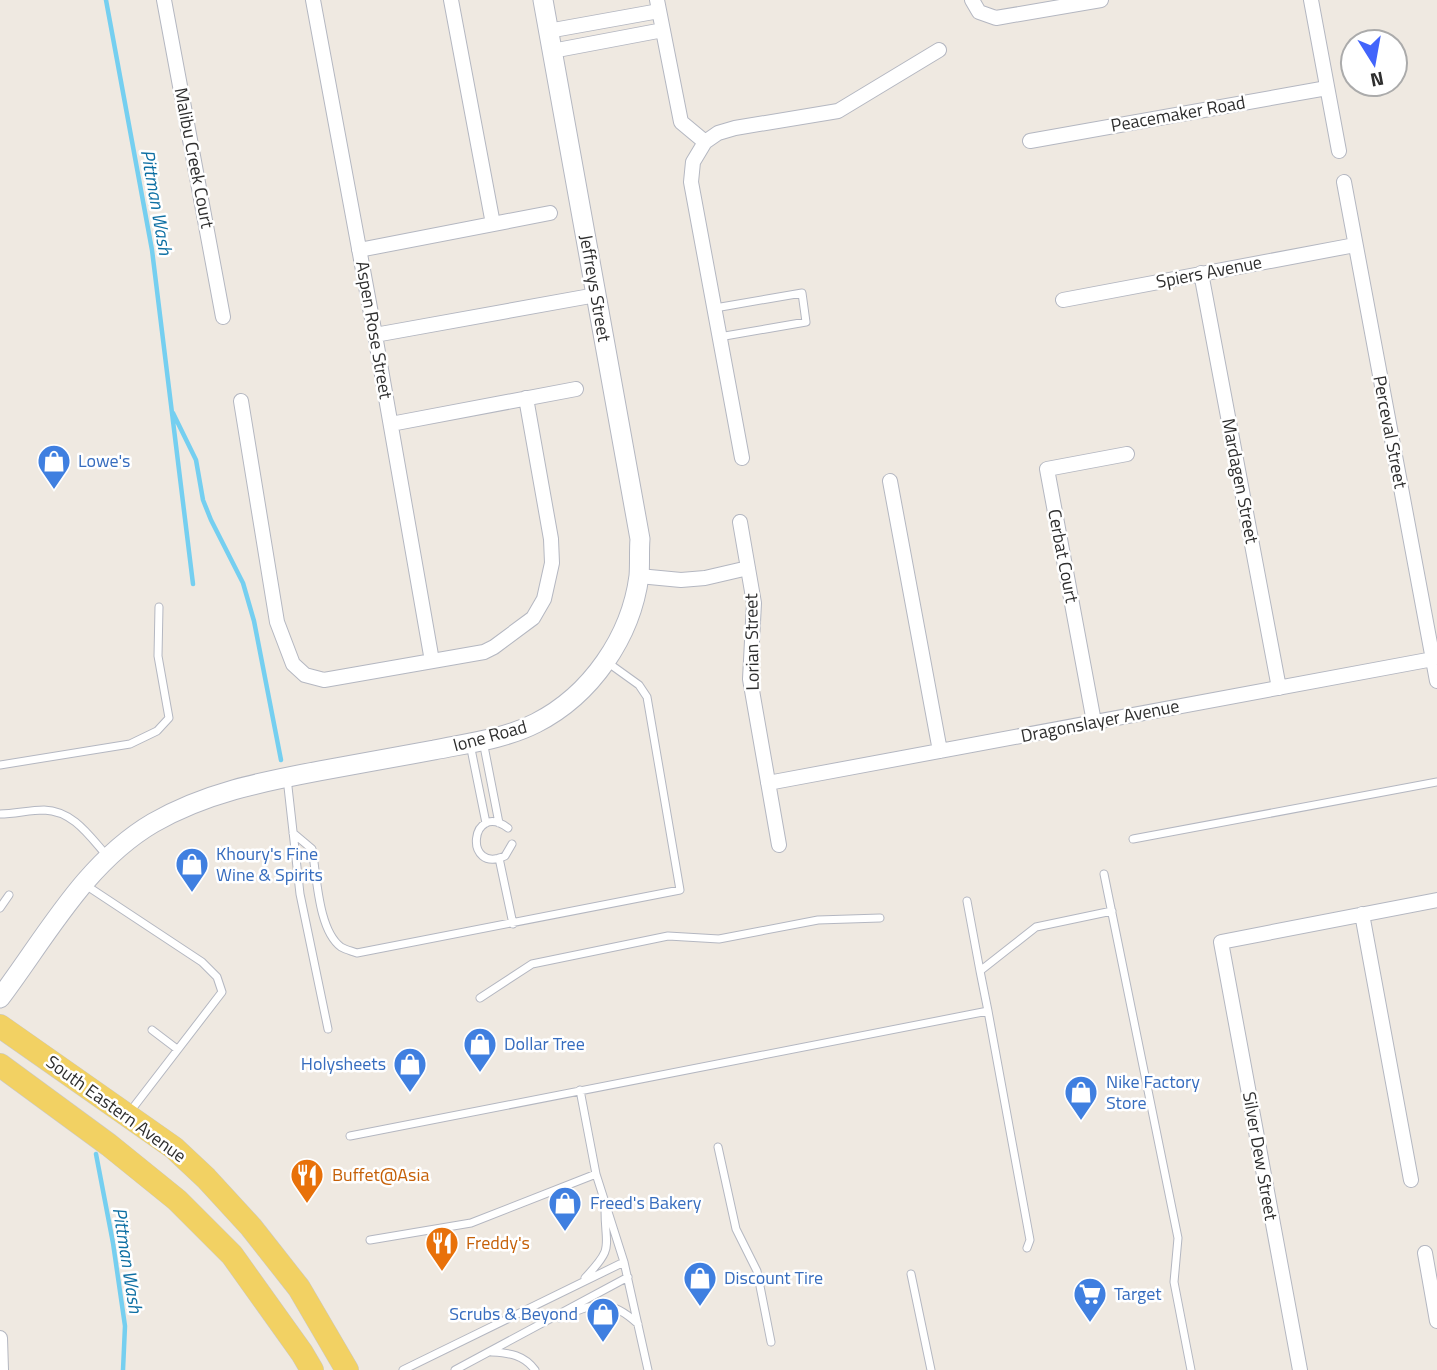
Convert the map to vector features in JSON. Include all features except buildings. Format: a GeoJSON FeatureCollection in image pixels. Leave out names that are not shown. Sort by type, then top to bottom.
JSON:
{"type":"FeatureCollection","features":[{"type":"Feature","properties":{"kind":"main road","name":"South Eastern Avenue"},"geometry":{"type":"LineString","coordinates":[[0,1026],[174,1148],[206,1178],[251,1227],[299,1289],[347,1370]]}},
{"type":"Feature","properties":{"kind":"main road","name":"South Eastern Avenue"},"geometry":{"type":"LineString","coordinates":[[0,1065],[141,1169],[177,1200],[232,1255],[312,1370]]}},
{"type":"Feature","properties":{"kind":"main road"},"geometry":{"type":"LineString","coordinates":[[232,1255],[256,1268],[326,1370]]}},
{"type":"Feature","properties":{"kind":"street","name":"Malibu Creek Court"},"geometry":{"type":"LineString","coordinates":[[164,0],[223,317]]}},
{"type":"Feature","properties":{"kind":"street","name":"Aspen Rose Street"},"geometry":{"type":"LineString","coordinates":[[313,0],[432,662]]}},
{"type":"Feature","properties":{"kind":"street"},"geometry":{"type":"LineString","coordinates":[[451,0],[493,224]]}},
{"type":"Feature","properties":{"kind":"street","name":"Jeffreys Street"},"geometry":{"type":"LineString","coordinates":[[542,0],[639,539],[639,576]]}},
{"type":"Feature","properties":{"kind":"street"},"geometry":{"type":"LineString","coordinates":[[972,0],[979,12],[996,18],[1058,4],[1101,0]]}},
{"type":"Feature","properties":{"kind":"street"},"geometry":{"type":"LineString","coordinates":[[1311,0],[1339,151]]}},
{"type":"Feature","properties":{"kind":"street"},"geometry":{"type":"LineString","coordinates":[[550,41],[658,5],[681,122],[705,142]]}},
{"type":"Feature","properties":{"kind":"street"},"geometry":{"type":"LineString","coordinates":[[550,41],[619,38],[663,30]]}},
{"type":"Feature","properties":{"kind":"street"},"geometry":{"type":"LineString","coordinates":[[742,458],[691,183],[693,162],[705,142],[718,134],[735,128],[838,111],[940,50]]}},
{"type":"Feature","properties":{"kind":"street","name":"Peacemaker Road"},"geometry":{"type":"LineString","coordinates":[[1030,141],[1327,88]]}},
{"type":"Feature","properties":{"kind":"street","name":"Perceval Street"},"geometry":{"type":"LineString","coordinates":[[1344,183],[1437,681]]}},
{"type":"Feature","properties":{"kind":"street"},"geometry":{"type":"LineString","coordinates":[[359,250],[550,213]]}},
{"type":"Feature","properties":{"kind":"street","name":"Spiers Avenue"},"geometry":{"type":"LineString","coordinates":[[1063,300],[1355,244]]}},
{"type":"Feature","properties":{"kind":"street","name":"Mardagen Street"},"geometry":{"type":"LineString","coordinates":[[1201,273],[1279,688]]}},
{"type":"Feature","properties":{"kind":"street"},"geometry":{"type":"LineString","coordinates":[[375,335],[596,295]]}},
{"type":"Feature","properties":{"kind":"street"},"geometry":{"type":"LineString","coordinates":[[391,424],[576,389]]}},
{"type":"Feature","properties":{"kind":"street"},"geometry":{"type":"LineString","coordinates":[[241,401],[277,622],[293,664],[305,675],[324,680],[484,652],[533,618],[544,599],[552,563],[551,539],[526,398]]}},
{"type":"Feature","properties":{"kind":"street","name":"Cerbat Court"},"geometry":{"type":"LineString","coordinates":[[1094,722],[1047,469],[1127,454]]}},
{"type":"Feature","properties":{"kind":"street"},"geometry":{"type":"LineString","coordinates":[[890,481],[940,751]]}},
{"type":"Feature","properties":{"kind":"street","name":"Lorian Street"},"geometry":{"type":"LineString","coordinates":[[740,522],[754,603],[750,679],[779,845]]}},
{"type":"Feature","properties":{"kind":"street"},"geometry":{"type":"LineString","coordinates":[[639,576],[681,580],[705,578],[748,568]]}},
{"type":"Feature","properties":{"kind":"street","name":"Ione Road"},"geometry":{"type":"LineString","coordinates":[[0,998],[84,883],[127,841],[153,823],[205,798],[261,782],[476,742],[535,724],[566,704],[583,690],[607,661],[630,614],[639,576]]}},
{"type":"Feature","properties":{"kind":"street","name":"Dragonslayer Avenue"},"geometry":{"type":"LineString","coordinates":[[768,783],[1433,659]]}},
{"type":"Feature","properties":{"kind":"street"},"geometry":{"type":"LineString","coordinates":[[1411,1180],[1362,914],[1437,900]]}},
{"type":"Feature","properties":{"kind":"street","name":"Silver Dew Street"},"geometry":{"type":"LineString","coordinates":[[1300,1370],[1221,942],[1362,914]]}},
{"type":"Feature","properties":{"kind":"street"},"geometry":{"type":"LineString","coordinates":[[1424,1254],[1437,1321]]}},
{"type":"Feature","properties":{"kind":"street"},"geometry":{"type":"LineString","coordinates":[[0,1338],[1,1370]]}},
{"type":"Feature","properties":{"kind":"lane"},"geometry":{"type":"LineString","coordinates":[[616,19],[619,38]]}},
{"type":"Feature","properties":{"kind":"lane"},"geometry":{"type":"LineString","coordinates":[[714,309],[802,293],[806,321],[719,337]]}},
{"type":"Feature","properties":{"kind":"lane"},"geometry":{"type":"LineString","coordinates":[[0,765],[130,744],[157,732],[169,718],[158,656],[159,607]]}},
{"type":"Feature","properties":{"kind":"lane"},"geometry":{"type":"LineString","coordinates":[[293,833],[312,849],[325,923],[343,949],[357,953],[680,890],[646,697],[639,685],[607,661]]}},
{"type":"Feature","properties":{"kind":"lane"},"geometry":{"type":"LineString","coordinates":[[476,742],[499,822]]}},
{"type":"Feature","properties":{"kind":"lane"},"geometry":{"type":"LineString","coordinates":[[476,742],[486,823]]}},
{"type":"Feature","properties":{"kind":"lane"},"geometry":{"type":"LineString","coordinates":[[287,778],[300,894],[328,1029]]}},
{"type":"Feature","properties":{"kind":"lane"},"geometry":{"type":"LineString","coordinates":[[1133,839],[1437,782]]}},
{"type":"Feature","properties":{"kind":"lane"},"geometry":{"type":"LineString","coordinates":[[0,814],[44,810],[64,814],[78,824],[108,858]]}},
{"type":"Feature","properties":{"kind":"lane"},"geometry":{"type":"LineString","coordinates":[[508,828],[499,822],[486,823],[477,832],[475,844],[481,855],[487,858],[499,858],[509,851],[512,844]]}},
{"type":"Feature","properties":{"kind":"lane"},"geometry":{"type":"LineString","coordinates":[[499,858],[513,924]]}},
{"type":"Feature","properties":{"kind":"lane"},"geometry":{"type":"LineString","coordinates":[[1104,874],[1178,1238],[1174,1282],[1191,1370]]}},
{"type":"Feature","properties":{"kind":"lane"},"geometry":{"type":"LineString","coordinates":[[84,883],[202,962],[217,977],[222,992],[128,1115]]}},
{"type":"Feature","properties":{"kind":"lane"},"geometry":{"type":"LineString","coordinates":[[0,908],[9,895]]}},
{"type":"Feature","properties":{"kind":"lane"},"geometry":{"type":"LineString","coordinates":[[967,901],[1030,1240],[1027,1248]]}},
{"type":"Feature","properties":{"kind":"lane"},"geometry":{"type":"LineString","coordinates":[[980,971],[1036,927],[1112,911]]}},
{"type":"Feature","properties":{"kind":"lane"},"geometry":{"type":"LineString","coordinates":[[480,998],[532,964],[668,936],[719,939],[818,920],[880,918]]}},
{"type":"Feature","properties":{"kind":"lane"},"geometry":{"type":"LineString","coordinates":[[350,1136],[988,1011]]}},
{"type":"Feature","properties":{"kind":"lane"},"geometry":{"type":"LineString","coordinates":[[152,1030],[177,1049]]}},
{"type":"Feature","properties":{"kind":"lane"},"geometry":{"type":"LineString","coordinates":[[580,1090],[596,1174],[628,1277],[645,1369]]}},
{"type":"Feature","properties":{"kind":"lane"},"geometry":{"type":"LineString","coordinates":[[718,1147],[736,1229],[757,1271],[771,1342]]}},
{"type":"Feature","properties":{"kind":"lane"},"geometry":{"type":"LineString","coordinates":[[370,1240],[471,1223],[596,1174]]}},
{"type":"Feature","properties":{"kind":"lane"},"geometry":{"type":"LineString","coordinates":[[581,1283],[598,1265],[608,1245],[605,1203]]}},
{"type":"Feature","properties":{"kind":"lane"},"geometry":{"type":"LineString","coordinates":[[403,1370],[624,1262]]}},
{"type":"Feature","properties":{"kind":"lane"},"geometry":{"type":"LineString","coordinates":[[911,1275],[931,1370]]}},
{"type":"Feature","properties":{"kind":"lane"},"geometry":{"type":"LineString","coordinates":[[455,1370],[628,1277]]}},
{"type":"Feature","properties":{"kind":"lane"},"geometry":{"type":"LineString","coordinates":[[528,1332],[589,1305],[619,1308],[639,1325]]}},
{"type":"Feature","properties":{"kind":"lane"},"geometry":{"type":"LineString","coordinates":[[491,1352],[524,1358],[535,1370]]}},
{"type":"Feature","properties":{"kind":"waterway","name":"Pittman Wash"},"geometry":{"type":"LineString","coordinates":[[106,0],[152,250],[193,584]]}},
{"type":"Feature","properties":{"kind":"waterway","name":"Pittman Wash"},"geometry":{"type":"LineString","coordinates":[[173,413],[196,460],[203,500],[211,520],[243,583],[254,621],[281,760]]}},
{"type":"Feature","properties":{"kind":"waterway","name":"Pittman Wash"},"geometry":{"type":"LineString","coordinates":[[96,1154],[125,1326],[123,1370]]}},
{"type":"Feature","properties":{"kind":"place","name":"Lowe's"},"geometry":{"type":"Point","coordinates":[54,491]}},
{"type":"Feature","properties":{"kind":"place","name":"Khoury's Fine Wine & Spirits"},"geometry":{"type":"Point","coordinates":[192,894]}},
{"type":"Feature","properties":{"kind":"place","name":"Dollar Tree"},"geometry":{"type":"Point","coordinates":[480,1074]}},
{"type":"Feature","properties":{"kind":"place","name":"Holysheets"},"geometry":{"type":"Point","coordinates":[410,1094]}},
{"type":"Feature","properties":{"kind":"place","name":"Nike Factory Store"},"geometry":{"type":"Point","coordinates":[1081,1122]}},
{"type":"Feature","properties":{"kind":"place","name":"Buffet@Asia"},"geometry":{"type":"Point","coordinates":[307,1205]}},
{"type":"Feature","properties":{"kind":"place","name":"Freed's Bakery"},"geometry":{"type":"Point","coordinates":[565,1233]}},
{"type":"Feature","properties":{"kind":"place","name":"Freddy's"},"geometry":{"type":"Point","coordinates":[442,1273]}},
{"type":"Feature","properties":{"kind":"place","name":"Discount Tire"},"geometry":{"type":"Point","coordinates":[700,1308]}},
{"type":"Feature","properties":{"kind":"place","name":"Target"},"geometry":{"type":"Point","coordinates":[1090,1324]}},
{"type":"Feature","properties":{"kind":"place","name":"Scrubs & Beyond"},"geometry":{"type":"Point","coordinates":[603,1344]}}]}
